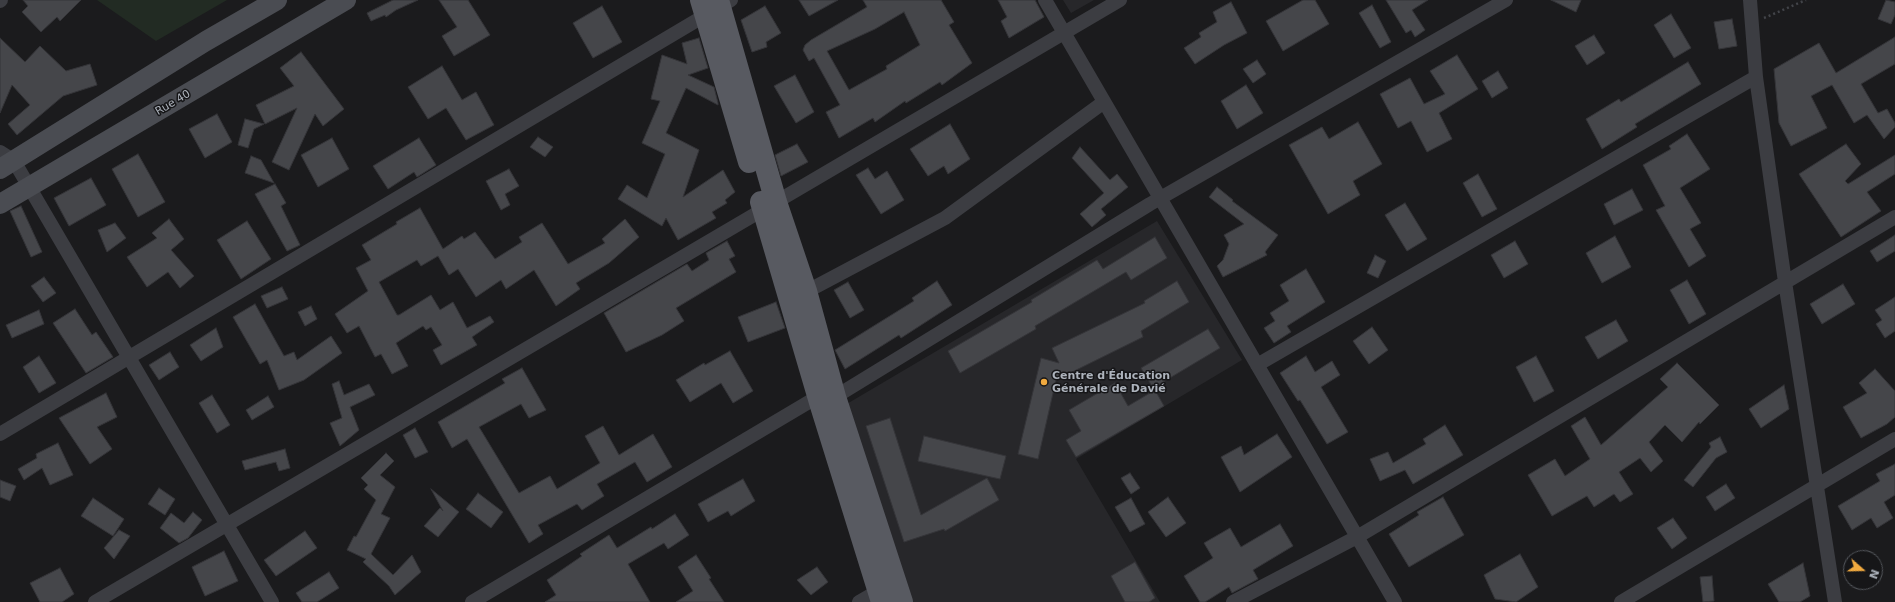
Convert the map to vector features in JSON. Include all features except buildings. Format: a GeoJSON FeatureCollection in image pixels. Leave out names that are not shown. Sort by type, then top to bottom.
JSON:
{"type":"FeatureCollection","features":[{"type":"Feature","properties":{"kind":"main road"},"geometry":{"type":"LineString","coordinates":[[5,160],[277,0]]}},
{"type":"Feature","properties":{"kind":"main road","name":"Rue 40"},"geometry":{"type":"LineString","coordinates":[[0,204],[30,188],[346,0]]}},
{"type":"Feature","properties":{"kind":"main road"},"geometry":{"type":"LineString","coordinates":[[715,4],[770,206],[798,296],[825,400],[880,596]]}},
{"type":"Feature","properties":{"kind":"main road"},"geometry":{"type":"LineString","coordinates":[[825,400],[902,602]]}},
{"type":"Feature","properties":{"kind":"street"},"geometry":{"type":"LineString","coordinates":[[1045,0],[1395,602]]}},
{"type":"Feature","properties":{"kind":"street"},"geometry":{"type":"LineString","coordinates":[[95,602],[1120,0]]}},
{"type":"Feature","properties":{"kind":"street"},"geometry":{"type":"LineString","coordinates":[[472,602],[825,400],[1150,204],[1506,0]]}},
{"type":"Feature","properties":{"kind":"street"},"geometry":{"type":"LineString","coordinates":[[1750,0],[1756,77],[1785,282],[1835,602]]}},
{"type":"Feature","properties":{"kind":"street"},"geometry":{"type":"LineString","coordinates":[[0,434],[129,358],[715,4]]}},
{"type":"Feature","properties":{"kind":"street"},"geometry":{"type":"LineString","coordinates":[[1257,365],[1756,77]]}},
{"type":"Feature","properties":{"kind":"street"},"geometry":{"type":"LineString","coordinates":[[798,296],[945,218],[1104,102]]}},
{"type":"Feature","properties":{"kind":"street"},"geometry":{"type":"LineString","coordinates":[[5,160],[30,188],[272,602]]}},
{"type":"Feature","properties":{"kind":"street"},"geometry":{"type":"LineString","coordinates":[[1233,602],[1357,537],[1895,217]]}},
{"type":"Feature","properties":{"kind":"street"},"geometry":{"type":"LineString","coordinates":[[1621,602],[1895,439]]}},
{"type":"Feature","properties":{"kind":"street"},"geometry":{"type":"LineString","coordinates":[[859,602],[880,596]]}},
{"type":"Feature","properties":{"kind":"path"},"geometry":{"type":"LineString","coordinates":[[1751,24],[1806,0]]}},
{"type":"Feature","properties":{"kind":"shaded area"},"geometry":{"type":"Polygon","coordinates":[[[97,0],[227,0],[156,41],[97,0]]]}},
{"type":"Feature","properties":{"kind":"shaded area"},"geometry":{"type":"Polygon","coordinates":[[[1063,0],[1094,0],[1071,13],[1063,0]]]}},
{"type":"Feature","properties":{"kind":"shaded area","name":"Centre d'Éducation Générale de Davié"},"geometry":{"type":"Polygon","coordinates":[[[1157,221],[1242,360],[1076,459],[1160,602],[912,602],[845,405],[1157,221]]]}},
{"type":"Feature","properties":{"kind":"place","name":"Centre d'Éducation Générale de Davié"},"geometry":{"type":"Point","coordinates":[1044,382]}}]}
